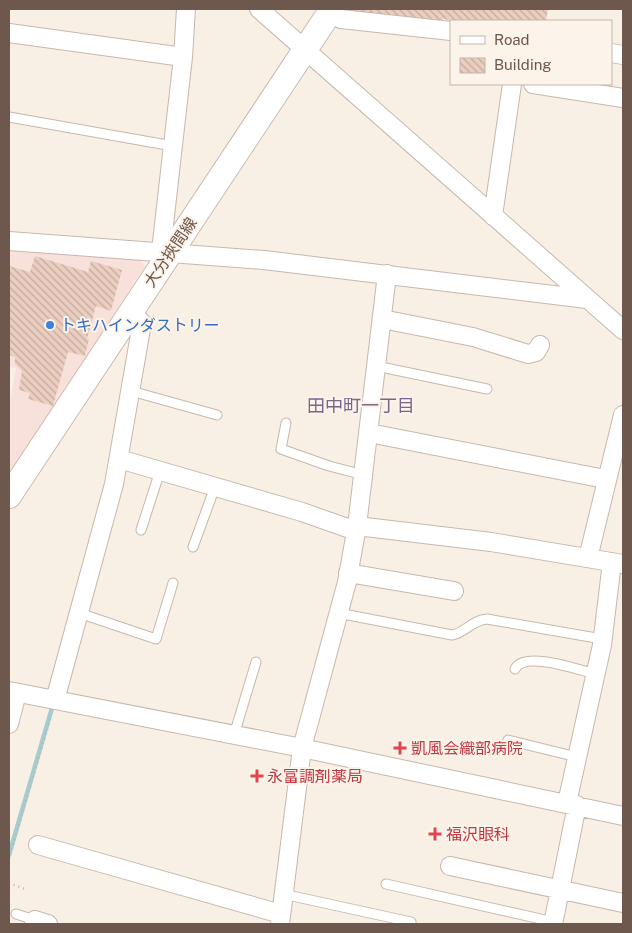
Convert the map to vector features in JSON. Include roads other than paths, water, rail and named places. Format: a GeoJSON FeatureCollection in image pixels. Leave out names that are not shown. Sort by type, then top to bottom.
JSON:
{"type":"FeatureCollection","features":[{"type":"Feature","properties":{"kind":"main road","name":"大分挾間線"},"geometry":{"type":"LineString","coordinates":[[9,496],[131,311],[166,252],[331,11]]}},
{"type":"Feature","properties":{"kind":"street"},"geometry":{"type":"LineString","coordinates":[[166,252],[173,146],[183,57],[186,9]]}},
{"type":"Feature","properties":{"kind":"street"},"geometry":{"type":"LineString","coordinates":[[258,9],[623,330]]}},
{"type":"Feature","properties":{"kind":"street"},"geometry":{"type":"LineString","coordinates":[[331,11],[341,18],[450,31]]}},
{"type":"Feature","properties":{"kind":"street"},"geometry":{"type":"LineString","coordinates":[[9,34],[183,57]]}},
{"type":"Feature","properties":{"kind":"street"},"geometry":{"type":"LineString","coordinates":[[492,216],[512,85]]}},
{"type":"Feature","properties":{"kind":"street"},"geometry":{"type":"LineString","coordinates":[[547,85],[589,88],[623,98]]}},
{"type":"Feature","properties":{"kind":"street"},"geometry":{"type":"LineString","coordinates":[[9,242],[166,252],[387,274],[587,299]]}},
{"type":"Feature","properties":{"kind":"street"},"geometry":{"type":"LineString","coordinates":[[38,845],[280,919],[302,748],[348,573],[357,528],[387,274]]}},
{"type":"Feature","properties":{"kind":"street"},"geometry":{"type":"LineString","coordinates":[[55,700],[119,459],[142,323],[131,311]]}},
{"type":"Feature","properties":{"kind":"street"},"geometry":{"type":"LineString","coordinates":[[382,319],[473,337],[528,354],[536,352],[540,345]]}},
{"type":"Feature","properties":{"kind":"street"},"geometry":{"type":"LineString","coordinates":[[588,558],[623,415]]}},
{"type":"Feature","properties":{"kind":"street"},"geometry":{"type":"LineString","coordinates":[[369,433],[600,478]]}},
{"type":"Feature","properties":{"kind":"street"},"geometry":{"type":"LineString","coordinates":[[119,459],[357,528],[475,540],[617,563],[596,674],[577,757],[560,891],[554,923]]}},
{"type":"Feature","properties":{"kind":"street"},"geometry":{"type":"LineString","coordinates":[[348,573],[454,591]]}},
{"type":"Feature","properties":{"kind":"street"},"geometry":{"type":"LineString","coordinates":[[9,724],[13,692],[302,748],[623,816]]}},
{"type":"Feature","properties":{"kind":"street"},"geometry":{"type":"LineString","coordinates":[[450,866],[560,891],[623,902]]}},
{"type":"Feature","properties":{"kind":"lane"},"geometry":{"type":"LineString","coordinates":[[9,117],[173,146]]}},
{"type":"Feature","properties":{"kind":"lane"},"geometry":{"type":"LineString","coordinates":[[376,366],[487,389]]}},
{"type":"Feature","properties":{"kind":"lane"},"geometry":{"type":"LineString","coordinates":[[131,392],[216,415]]}},
{"type":"Feature","properties":{"kind":"lane"},"geometry":{"type":"LineString","coordinates":[[286,423],[281,449],[329,466],[364,475]]}},
{"type":"Feature","properties":{"kind":"lane"},"geometry":{"type":"LineString","coordinates":[[141,530],[160,471]]}},
{"type":"Feature","properties":{"kind":"lane"},"geometry":{"type":"LineString","coordinates":[[194,547],[215,487]]}},
{"type":"Feature","properties":{"kind":"lane"},"geometry":{"type":"LineString","coordinates":[[79,613],[156,638],[172,583]]}},
{"type":"Feature","properties":{"kind":"lane"},"geometry":{"type":"LineString","coordinates":[[338,613],[452,635],[458,634],[476,621],[487,619],[602,639]]}},
{"type":"Feature","properties":{"kind":"lane"},"geometry":{"type":"LineString","coordinates":[[515,669],[521,662],[535,660],[596,674]]}},
{"type":"Feature","properties":{"kind":"lane"},"geometry":{"type":"LineString","coordinates":[[234,735],[256,662]]}},
{"type":"Feature","properties":{"kind":"lane"},"geometry":{"type":"LineString","coordinates":[[508,740],[577,757]]}},
{"type":"Feature","properties":{"kind":"lane"},"geometry":{"type":"LineString","coordinates":[[386,884],[554,923]]}},
{"type":"Feature","properties":{"kind":"lane"},"geometry":{"type":"LineString","coordinates":[[284,894],[411,922]]}},
{"type":"Feature","properties":{"kind":"lane"},"geometry":{"type":"LineString","coordinates":[[16,914],[39,923]]}},
{"type":"Feature","properties":{"kind":"waterway"},"geometry":{"type":"LineString","coordinates":[[9,855],[52,708]]}},
{"type":"Feature","properties":{"kind":"place","name":"トキハインダストリー"},"geometry":{"type":"Point","coordinates":[50,325]}},
{"type":"Feature","properties":{"kind":"place","name":"凱風会織部病院"},"geometry":{"type":"Point","coordinates":[400,748]}},
{"type":"Feature","properties":{"kind":"place","name":"永富調剤薬局"},"geometry":{"type":"Point","coordinates":[257,776]}},
{"type":"Feature","properties":{"kind":"place","name":"福沢眼科"},"geometry":{"type":"Point","coordinates":[435,834]}},
{"type":"Feature","properties":{"kind":"district","name":"田中町一丁目"},"geometry":{"type":"Point","coordinates":[361,406]}}]}
